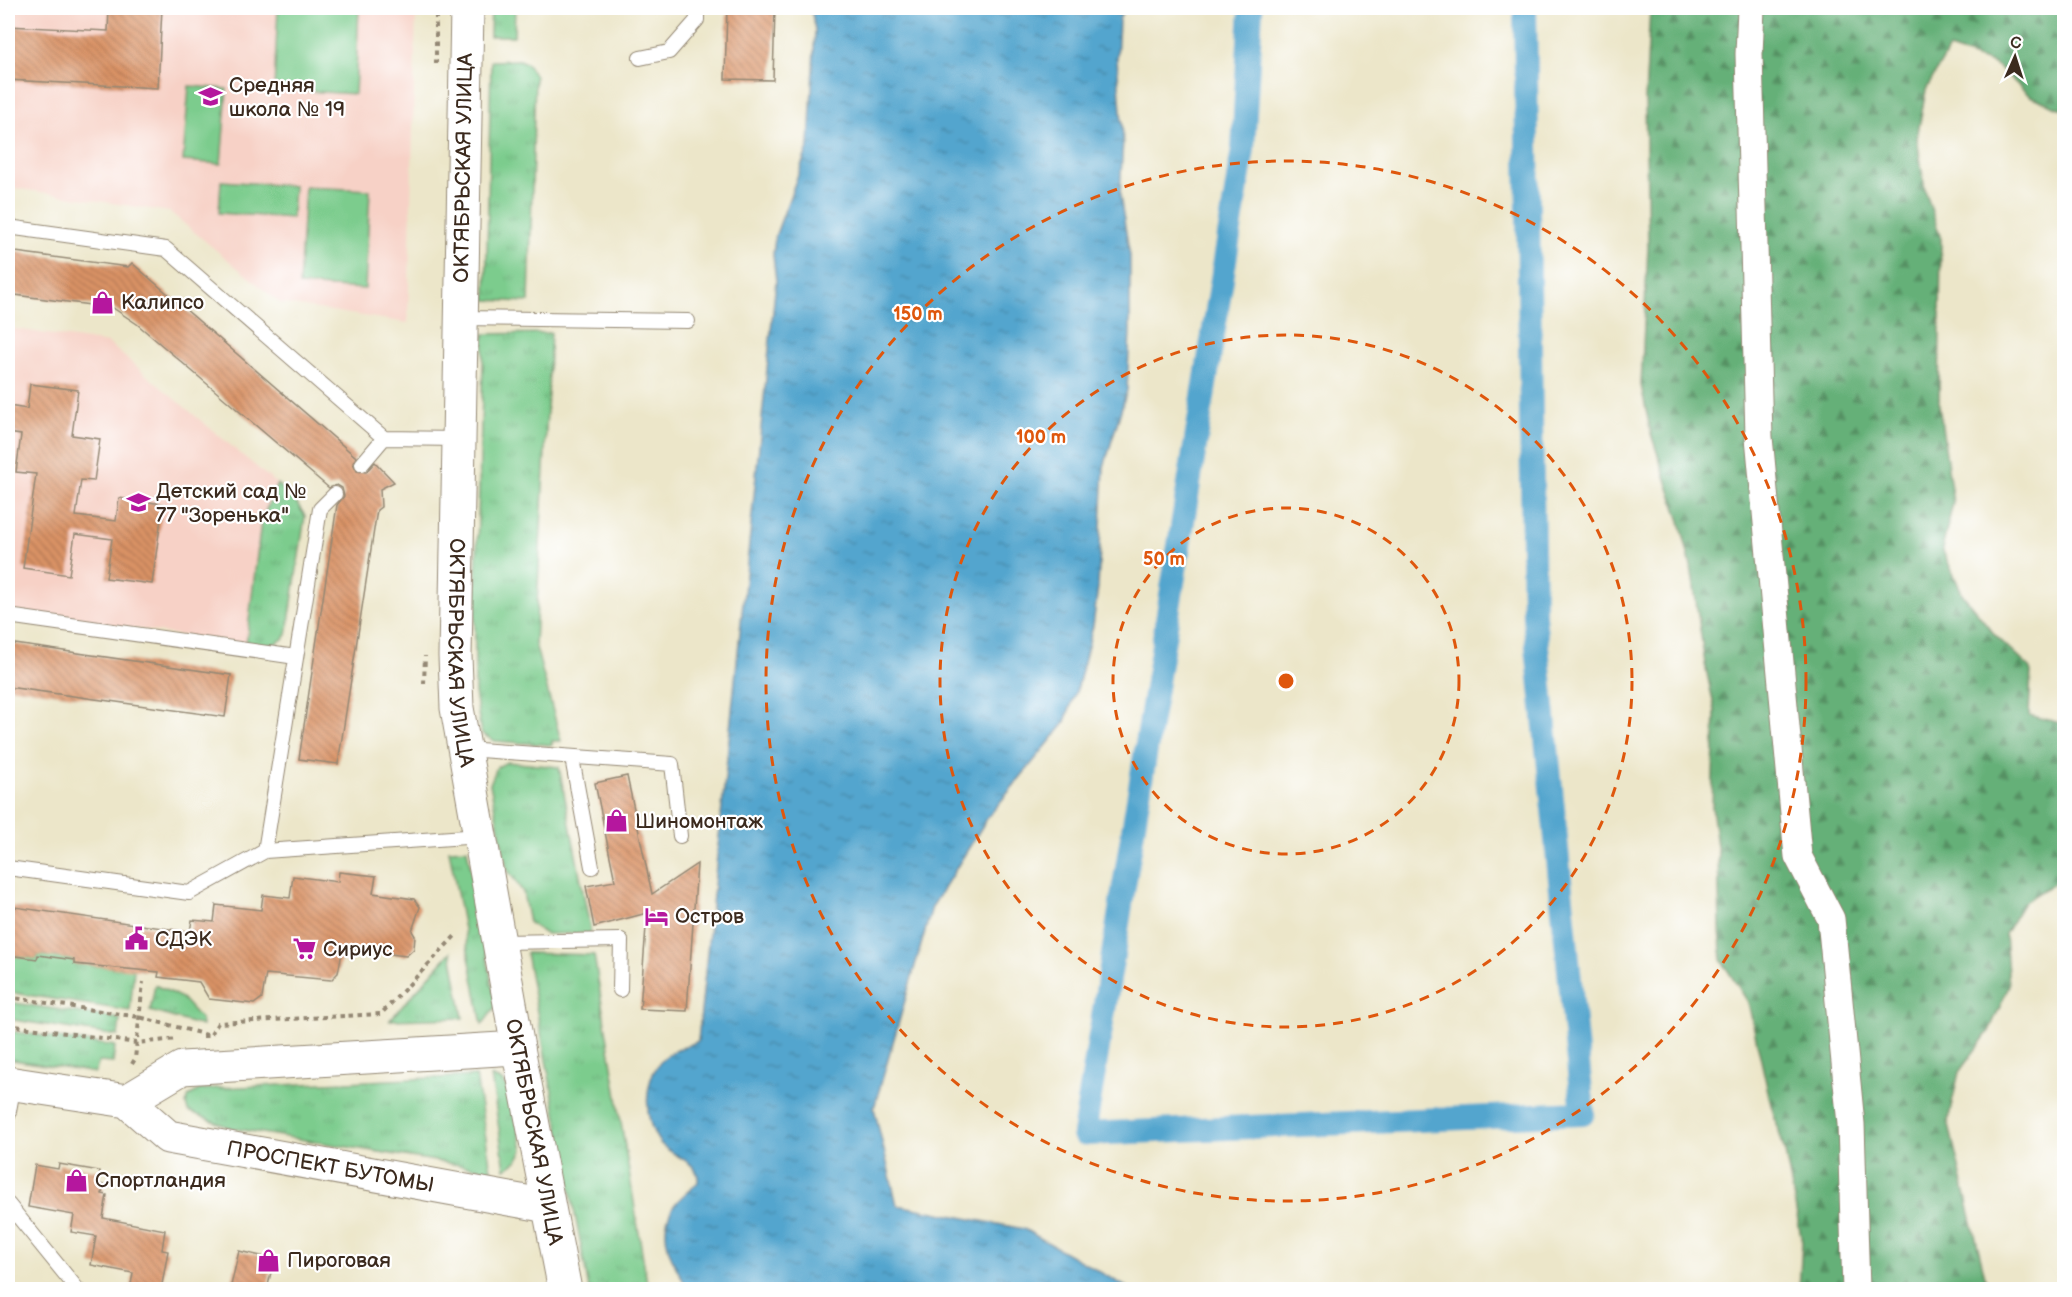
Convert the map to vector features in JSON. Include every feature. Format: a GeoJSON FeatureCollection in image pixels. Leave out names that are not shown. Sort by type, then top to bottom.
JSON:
{"type":"FeatureCollection","features":[{"type":"Feature","properties":{"kind":"main road","name":"ОКТЯБРЬСКАЯ УЛИЦА"},"geometry":{"type":"LineString","coordinates":[[467,8],[455,656],[457,708],[518,1048],[565,1290]]}},
{"type":"Feature","properties":{"kind":"main road"},"geometry":{"type":"LineString","coordinates":[[11,1083],[127,1101],[182,1068],[518,1048]]}},
{"type":"Feature","properties":{"kind":"main road","name":"ПРОСПЕКТ БУТОМЫ"},"geometry":{"type":"LineString","coordinates":[[127,1101],[168,1137],[548,1206]]}},
{"type":"Feature","properties":{"kind":"street"},"geometry":{"type":"LineString","coordinates":[[1751,8],[1749,54],[1759,437],[1798,856],[1831,919],[1851,1124],[1856,1290]]}},
{"type":"Feature","properties":{"kind":"lane"},"geometry":{"type":"LineString","coordinates":[[640,58],[669,52],[697,20],[697,8]]}},
{"type":"Feature","properties":{"kind":"lane"},"geometry":{"type":"LineString","coordinates":[[8,227],[166,249],[384,438],[460,439]]}},
{"type":"Feature","properties":{"kind":"lane"},"geometry":{"type":"LineString","coordinates":[[460,318],[688,321]]}},
{"type":"Feature","properties":{"kind":"lane"},"geometry":{"type":"LineString","coordinates":[[362,464],[384,438]]}},
{"type":"Feature","properties":{"kind":"lane"},"geometry":{"type":"LineString","coordinates":[[265,851],[320,509],[335,494]]}},
{"type":"Feature","properties":{"kind":"lane"},"geometry":{"type":"LineString","coordinates":[[8,616],[296,657]]}},
{"type":"Feature","properties":{"kind":"lane"},"geometry":{"type":"LineString","coordinates":[[466,749],[672,765],[680,836]]}},
{"type":"Feature","properties":{"kind":"lane"},"geometry":{"type":"LineString","coordinates":[[572,758],[592,867]]}},
{"type":"Feature","properties":{"kind":"lane"},"geometry":{"type":"LineString","coordinates":[[8,868],[189,893],[265,851],[480,836]]}},
{"type":"Feature","properties":{"kind":"lane"},"geometry":{"type":"LineString","coordinates":[[499,942],[621,940],[620,990]]}},
{"type":"Feature","properties":{"kind":"lane"},"geometry":{"type":"LineString","coordinates":[[8,1116],[11,1083]]}},
{"type":"Feature","properties":{"kind":"lane"},"geometry":{"type":"LineString","coordinates":[[8,1204],[78,1290]]}},
{"type":"Feature","properties":{"kind":"path"},"geometry":{"type":"LineString","coordinates":[[210,1036],[218,1023],[381,1014],[457,934]]}},
{"type":"Feature","properties":{"kind":"path"},"geometry":{"type":"LineString","coordinates":[[136,1043],[143,982]]}},
{"type":"Feature","properties":{"kind":"path"},"geometry":{"type":"LineString","coordinates":[[8,997],[140,1017],[210,1036]]}},
{"type":"Feature","properties":{"kind":"path"},"geometry":{"type":"LineString","coordinates":[[8,1025],[136,1043],[179,1039]]}},
{"type":"Feature","properties":{"kind":"path"},"geometry":{"type":"LineString","coordinates":[[189,1038],[210,1036]]}},
{"type":"Feature","properties":{"kind":"shaded area","name":"Средняя школа № 19"},"geometry":{"type":"Polygon","coordinates":[[[8,8],[416,8],[408,323],[280,303],[170,212],[8,187],[8,8]]]}},
{"type":"Feature","properties":{"kind":"shaded area","name":"Детский сад № 77 \"Зоренька\""},"geometry":{"type":"Polygon","coordinates":[[[8,328],[108,343],[277,484],[261,522],[246,645],[8,610],[8,328]]]}},
{"type":"Feature","properties":{"kind":"green space"},"geometry":{"type":"Polygon","coordinates":[[[278,8],[359,8],[355,94],[274,89],[278,8]]]}},
{"type":"Feature","properties":{"kind":"green space"},"geometry":{"type":"Polygon","coordinates":[[[491,8],[515,8],[514,36],[490,36],[491,8]]]}},
{"type":"Feature","properties":{"kind":"green space"},"geometry":{"type":"Polygon","coordinates":[[[1650,8],[2064,8],[2064,110],[2030,96],[1995,64],[1949,49],[1926,90],[1917,138],[1925,190],[1941,239],[1939,405],[1953,503],[1942,549],[1963,595],[1995,635],[2031,669],[2029,715],[2064,724],[2064,877],[2024,902],[2005,934],[2009,986],[1989,1031],[1959,1072],[1948,1121],[1988,1289],[1799,1289],[1802,1242],[1785,1152],[1771,1105],[1748,1002],[1721,960],[1718,854],[1712,807],[1715,711],[1705,664],[1691,566],[1680,521],[1651,434],[1641,385],[1648,247],[1645,99],[1650,8]]]}},
{"type":"Feature","properties":{"kind":"green space"},"geometry":{"type":"Polygon","coordinates":[[[520,60],[527,64],[535,76],[529,302],[486,300],[491,61],[520,60]]]}},
{"type":"Feature","properties":{"kind":"green space"},"geometry":{"type":"Polygon","coordinates":[[[189,86],[227,89],[221,164],[183,161],[189,86]]]}},
{"type":"Feature","properties":{"kind":"green space"},"geometry":{"type":"Polygon","coordinates":[[[221,181],[294,186],[292,218],[219,213],[221,181]]]}},
{"type":"Feature","properties":{"kind":"green space"},"geometry":{"type":"Polygon","coordinates":[[[305,187],[370,190],[365,289],[299,285],[305,187]]]}},
{"type":"Feature","properties":{"kind":"green space"},"geometry":{"type":"Polygon","coordinates":[[[551,333],[535,644],[561,741],[552,741],[552,745],[494,741],[481,733],[475,692],[475,610],[484,334],[551,333]]]}},
{"type":"Feature","properties":{"kind":"green space"},"geometry":{"type":"Polygon","coordinates":[[[277,484],[296,502],[305,516],[287,635],[273,644],[246,645],[261,522],[277,484]]]}},
{"type":"Feature","properties":{"kind":"green space"},"geometry":{"type":"Polygon","coordinates":[[[507,762],[559,767],[591,933],[546,934],[529,923],[523,892],[507,869],[490,784],[497,767],[507,762]]]}},
{"type":"Feature","properties":{"kind":"green space"},"geometry":{"type":"Polygon","coordinates":[[[467,849],[496,1006],[482,1025],[449,850],[467,849]]]}},
{"type":"Feature","properties":{"kind":"green space"},"geometry":{"type":"Polygon","coordinates":[[[451,952],[463,1018],[390,1020],[451,952]]]}},
{"type":"Feature","properties":{"kind":"green space"},"geometry":{"type":"Polygon","coordinates":[[[526,953],[594,955],[648,1289],[589,1289],[526,953]]]}},
{"type":"Feature","properties":{"kind":"green space"},"geometry":{"type":"Polygon","coordinates":[[[8,955],[37,959],[38,955],[74,960],[74,964],[134,969],[130,1011],[8,992],[8,955]]]}},
{"type":"Feature","properties":{"kind":"green space"},"geometry":{"type":"Polygon","coordinates":[[[155,985],[182,998],[201,1019],[202,1026],[150,1011],[155,985]]]}},
{"type":"Feature","properties":{"kind":"green space"},"geometry":{"type":"Polygon","coordinates":[[[8,1002],[120,1019],[118,1036],[8,1019],[8,1002]]]}},
{"type":"Feature","properties":{"kind":"green space"},"geometry":{"type":"Polygon","coordinates":[[[8,1031],[115,1046],[113,1063],[99,1062],[95,1073],[8,1059],[8,1031]]]}},
{"type":"Feature","properties":{"kind":"green space"},"geometry":{"type":"Polygon","coordinates":[[[476,1076],[491,1170],[231,1128],[188,1111],[186,1104],[189,1096],[199,1090],[218,1088],[476,1076]]]}},
{"type":"Feature","properties":{"kind":"green space"},"geometry":{"type":"Polygon","coordinates":[[[491,1076],[502,1081],[511,1095],[523,1150],[517,1161],[505,1169],[491,1076]]]}},
{"type":"Feature","properties":{"kind":"water"},"geometry":{"type":"Polygon","coordinates":[[[811,8],[1124,8],[1119,20],[1117,59],[1123,138],[1120,196],[1130,256],[1130,331],[1127,390],[1104,467],[1098,587],[1093,626],[1078,686],[1064,724],[988,817],[932,907],[874,1108],[897,1205],[1024,1229],[1130,1289],[688,1289],[669,1251],[666,1230],[672,1209],[698,1182],[695,1169],[666,1149],[655,1134],[648,1110],[649,1085],[659,1063],[668,1055],[698,1041],[776,281],[773,255],[775,237],[809,145],[815,30],[811,8]]]}},
{"type":"Feature","properties":{"kind":"building"},"geometry":{"type":"Polygon","coordinates":[[[109,8],[162,8],[158,88],[8,80],[8,26],[108,31],[109,8]]]}},
{"type":"Feature","properties":{"kind":"building"},"geometry":{"type":"Polygon","coordinates":[[[727,8],[775,8],[773,80],[725,79],[727,8]]]}},
{"type":"Feature","properties":{"kind":"building"},"geometry":{"type":"Polygon","coordinates":[[[8,251],[128,267],[132,263],[356,457],[353,463],[357,471],[366,472],[375,462],[394,482],[380,489],[381,507],[377,510],[338,764],[299,759],[337,505],[344,496],[342,488],[337,485],[329,488],[137,324],[113,308],[8,294],[8,251]]]}},
{"type":"Feature","properties":{"kind":"building"},"geometry":{"type":"Polygon","coordinates":[[[30,384],[78,390],[72,435],[100,439],[94,481],[81,480],[76,516],[116,521],[119,498],[163,504],[152,584],[106,578],[112,539],[75,534],[69,575],[23,568],[36,474],[16,472],[21,435],[8,433],[8,406],[27,409],[30,384]]]}},
{"type":"Feature","properties":{"kind":"building"},"geometry":{"type":"Polygon","coordinates":[[[8,643],[231,675],[225,717],[8,687],[8,643]]]}},
{"type":"Feature","properties":{"kind":"building"},"geometry":{"type":"Polygon","coordinates":[[[627,776],[652,894],[697,864],[687,1011],[640,1009],[647,913],[594,927],[586,886],[615,881],[595,783],[627,776]]]}},
{"type":"Feature","properties":{"kind":"building"},"geometry":{"type":"Polygon","coordinates":[[[339,872],[376,876],[373,893],[414,899],[420,907],[412,931],[415,936],[414,949],[406,956],[343,948],[338,973],[331,980],[266,974],[262,998],[254,1004],[209,999],[199,982],[158,977],[159,972],[74,964],[74,960],[38,955],[37,959],[8,955],[8,906],[190,932],[192,920],[214,922],[216,905],[261,910],[263,895],[290,898],[293,876],[338,882],[339,872]]]}},
{"type":"Feature","properties":{"kind":"building"},"geometry":{"type":"Polygon","coordinates":[[[59,1164],[100,1171],[98,1184],[104,1185],[102,1194],[107,1195],[103,1218],[165,1230],[162,1250],[168,1251],[161,1290],[130,1290],[133,1273],[91,1265],[96,1236],[71,1232],[74,1215],[28,1207],[35,1165],[58,1169],[59,1164]]]}},
{"type":"Feature","properties":{"kind":"building"},"geometry":{"type":"Polygon","coordinates":[[[239,1251],[274,1259],[267,1290],[230,1290],[239,1251]]]}},
{"type":"Feature","properties":{"kind":"waterway"},"geometry":{"type":"LineString","coordinates":[[1251,8],[1243,149],[1084,1134],[1583,1113],[1534,616],[1525,8]]}},
{"type":"Feature","properties":{"kind":"place","name":"Средняя школа № 19"},"geometry":{"type":"Point","coordinates":[211,97]}},
{"type":"Feature","properties":{"kind":"place","name":"Калипсо"},"geometry":{"type":"Point","coordinates":[103,302]}},
{"type":"Feature","properties":{"kind":"place","name":"Детский сад № 77 \"Зоренька\""},"geometry":{"type":"Point","coordinates":[138,503]}},
{"type":"Feature","properties":{"kind":"place","name":"Шиномонтаж"},"geometry":{"type":"Point","coordinates":[617,821]}},
{"type":"Feature","properties":{"kind":"place","name":"Остров"},"geometry":{"type":"Point","coordinates":[657,916]}},
{"type":"Feature","properties":{"kind":"place","name":"СДЭК"},"geometry":{"type":"Point","coordinates":[137,939]}},
{"type":"Feature","properties":{"kind":"place","name":"Сириус"},"geometry":{"type":"Point","coordinates":[305,949]}},
{"type":"Feature","properties":{"kind":"place","name":"Спортландия"},"geometry":{"type":"Point","coordinates":[77,1180]}},
{"type":"Feature","properties":{"kind":"place","name":"Пироговая"},"geometry":{"type":"Point","coordinates":[269,1260]}}]}
